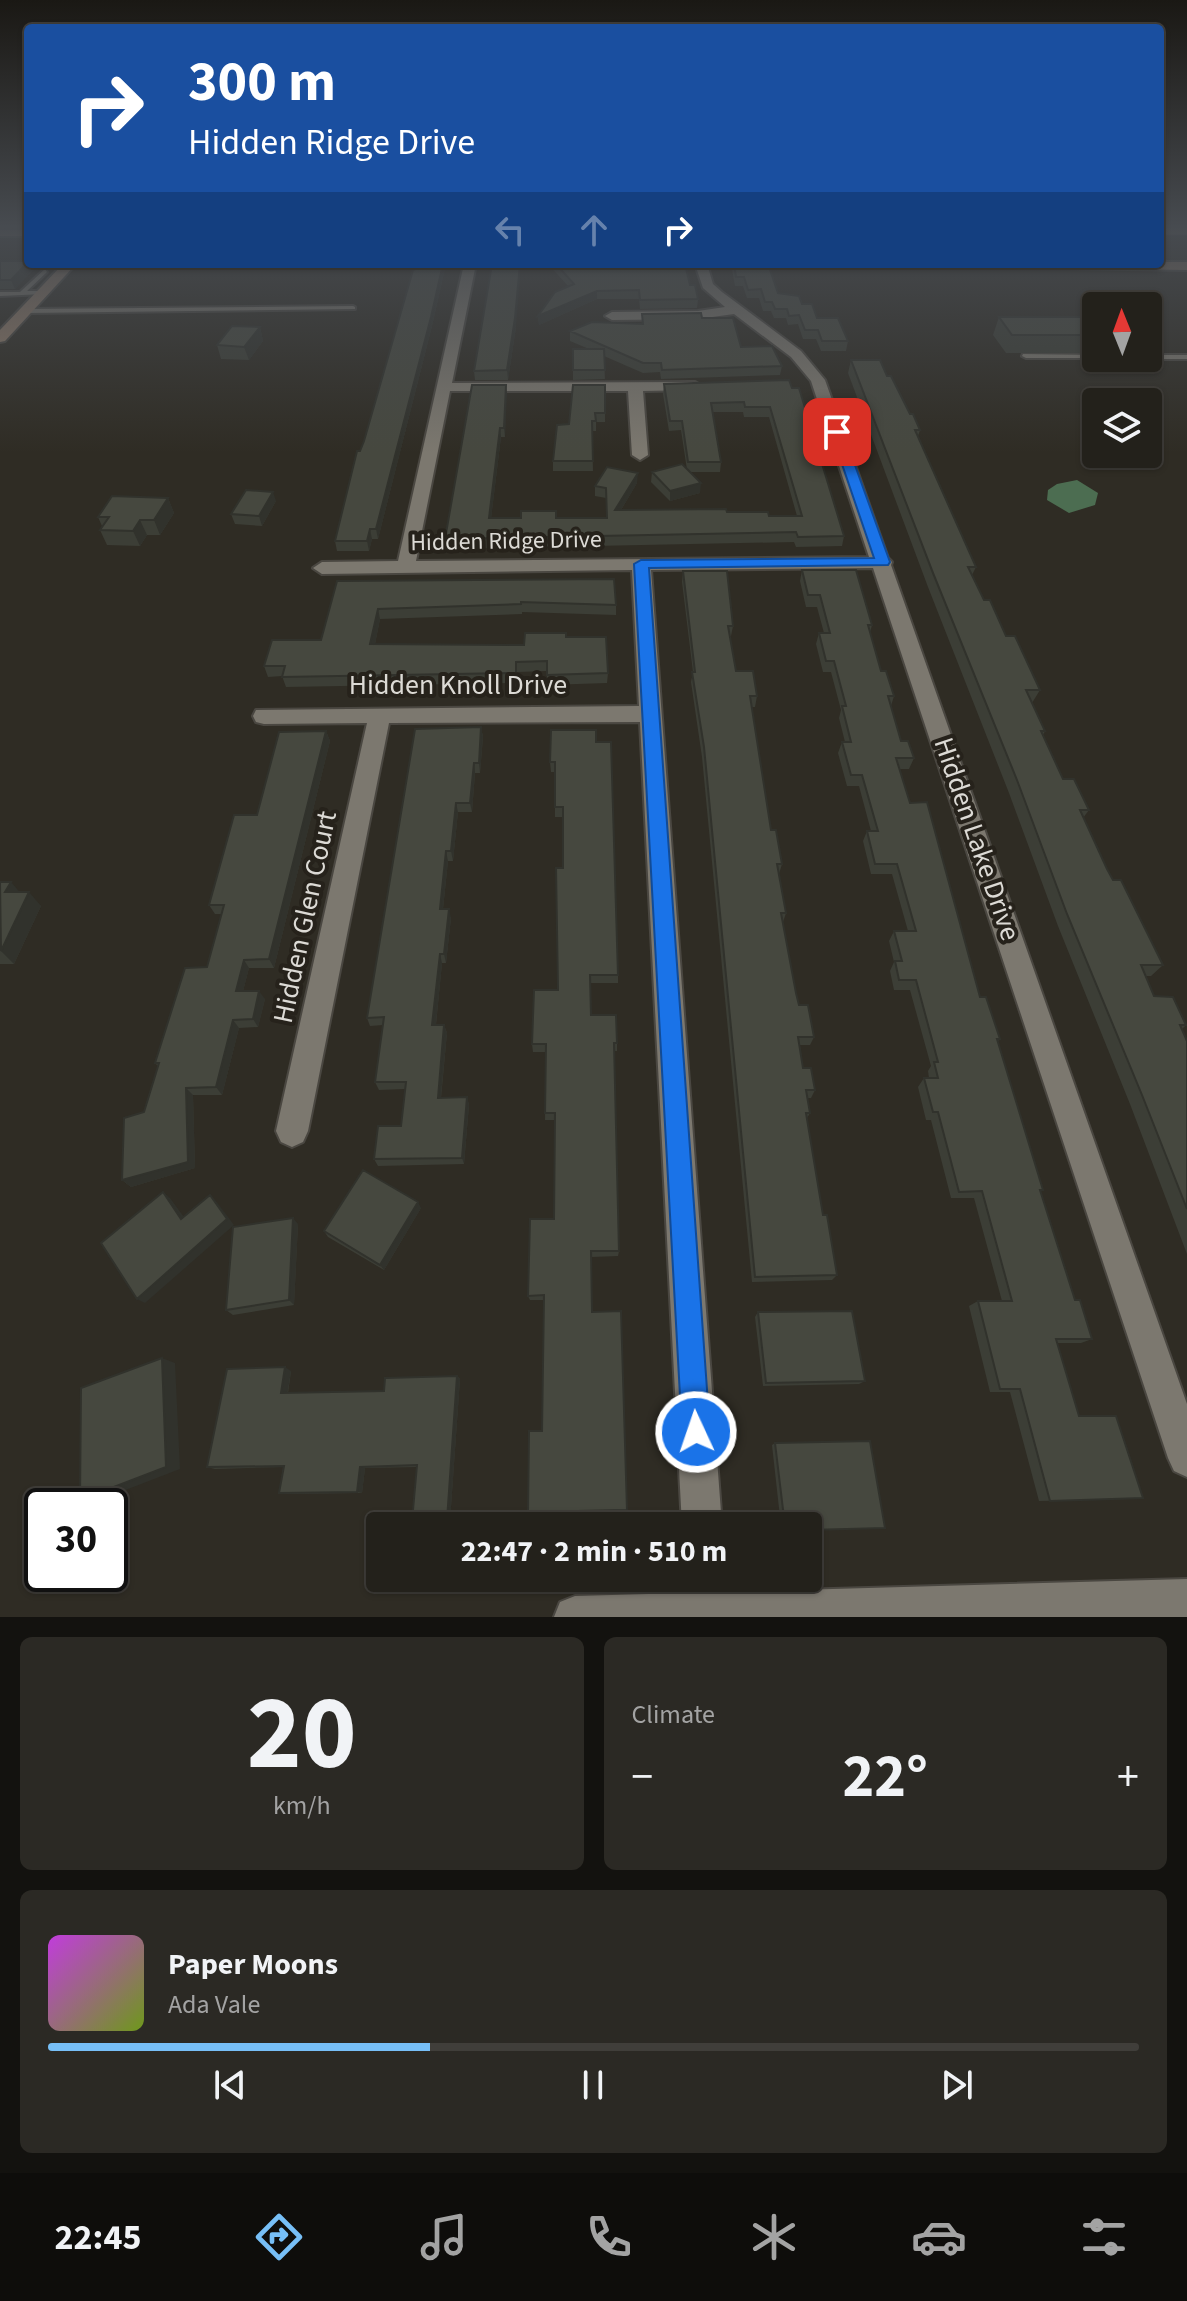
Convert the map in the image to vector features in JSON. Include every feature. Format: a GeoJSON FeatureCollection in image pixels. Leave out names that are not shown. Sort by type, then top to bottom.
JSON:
{"type":"FeatureCollection","features":[{"type":"Feature","properties":{"kind":"main road"},"geometry":{"type":"LineString","coordinates":[[0,338],[34,301]]}},
{"type":"Feature","properties":{"kind":"street"},"geometry":{"type":"LineString","coordinates":[[406,566],[462,301]]}},
{"type":"Feature","properties":{"kind":"street","name":"Hidden Lake Drive"},"geometry":{"type":"LineString","coordinates":[[725,301],[796,354],[810,381],[883,562],[1187,1458]]}},
{"type":"Feature","properties":{"kind":"street"},"geometry":{"type":"LineString","coordinates":[[612,316],[698,315],[734,310]]}},
{"type":"Feature","properties":{"kind":"street"},"geometry":{"type":"LineString","coordinates":[[635,386],[640,455]]}},
{"type":"Feature","properties":{"kind":"street"},"geometry":{"type":"LineString","coordinates":[[445,387],[708,386]]}},
{"type":"Feature","properties":{"kind":"street","name":"Hidden Ridge Drive"},"geometry":{"type":"LineString","coordinates":[[322,568],[883,562]]}},
{"type":"Feature","properties":{"kind":"street"},"geometry":{"type":"LineString","coordinates":[[641,564],[701,1512]]}},
{"type":"Feature","properties":{"kind":"street","name":"Hidden Knoll Drive"},"geometry":{"type":"LineString","coordinates":[[264,716],[652,714]]}},
{"type":"Feature","properties":{"kind":"street","name":"Hidden Glen Court"},"geometry":{"type":"LineString","coordinates":[[292,1131],[380,715]]}},
{"type":"Feature","properties":{"kind":"street"},"geometry":{"type":"LineString","coordinates":[[575,1617],[706,1596],[1187,1600]]}},
{"type":"Feature","properties":{"kind":"lane"},"geometry":{"type":"LineString","coordinates":[[25,311],[353,308]]}},
{"type":"Feature","properties":{"kind":"lane"},"geometry":{"type":"LineString","coordinates":[[1026,356],[1082,357]]}},
{"type":"Feature","properties":{"kind":"lane"},"geometry":{"type":"LineString","coordinates":[[1162,357],[1187,357]]}},
{"type":"Feature","properties":{"kind":"shaded area"},"geometry":{"type":"Polygon","coordinates":[[[1077,480],[1098,493],[1095,505],[1069,513],[1047,500],[1048,490],[1057,484],[1077,480]]]}},
{"type":"Feature","properties":{"kind":"building"},"geometry":{"type":"Polygon","coordinates":[[[404,301],[435,301],[376,529],[370,529],[367,541],[335,541],[357,451],[360,451],[404,301]]]}},
{"type":"Feature","properties":{"kind":"building"},"geometry":{"type":"Polygon","coordinates":[[[486,301],[517,301],[507,370],[474,371],[486,301]]]}},
{"type":"Feature","properties":{"kind":"building"},"geometry":{"type":"Polygon","coordinates":[[[548,301],[572,301],[538,316],[548,301]]]}},
{"type":"Feature","properties":{"kind":"building"},"geometry":{"type":"Polygon","coordinates":[[[801,301],[812,304],[817,318],[838,318],[848,341],[822,341],[818,330],[805,330],[799,315],[789,316],[787,309],[775,309],[772,302],[765,302],[801,301]]]}},
{"type":"Feature","properties":{"kind":"building"},"geometry":{"type":"Polygon","coordinates":[[[701,313],[702,318],[733,318],[741,347],[772,346],[782,366],[662,370],[661,363],[643,363],[570,331],[592,322],[643,324],[642,314],[701,313]]]}},
{"type":"Feature","properties":{"kind":"building"},"geometry":{"type":"Polygon","coordinates":[[[999,317],[1082,317],[1082,335],[1012,335],[999,317]]]}},
{"type":"Feature","properties":{"kind":"building"},"geometry":{"type":"Polygon","coordinates":[[[232,326],[260,327],[244,347],[217,345],[232,326]]]}},
{"type":"Feature","properties":{"kind":"building"},"geometry":{"type":"Polygon","coordinates":[[[573,349],[604,349],[605,370],[573,370],[573,349]]]}},
{"type":"Feature","properties":{"kind":"building"},"geometry":{"type":"Polygon","coordinates":[[[851,360],[880,360],[910,414],[913,414],[920,430],[915,430],[976,567],[968,567],[984,600],[990,600],[1006,636],[1015,636],[1040,690],[1026,690],[1045,731],[1041,731],[1063,779],[1074,779],[1089,810],[1080,810],[1107,869],[1113,880],[1121,880],[1163,965],[1141,965],[1154,996],[1173,997],[1186,1025],[1180,1025],[1187,1041],[1187,1209],[1067,914],[851,360]]]}},
{"type":"Feature","properties":{"kind":"building"},"geometry":{"type":"Polygon","coordinates":[[[789,380],[792,388],[799,388],[844,536],[798,537],[796,532],[445,539],[472,385],[506,385],[504,428],[500,428],[489,518],[521,518],[521,511],[556,511],[556,518],[607,518],[606,488],[595,486],[607,467],[638,473],[615,510],[726,509],[727,512],[768,512],[769,516],[802,516],[770,407],[745,407],[744,402],[711,403],[721,462],[688,462],[682,421],[670,421],[664,384],[789,380]]]}},
{"type":"Feature","properties":{"kind":"building"},"geometry":{"type":"Polygon","coordinates":[[[573,385],[605,385],[605,413],[595,413],[596,421],[592,421],[593,461],[553,461],[557,425],[569,424],[573,385]]]}},
{"type":"Feature","properties":{"kind":"building"},"geometry":{"type":"Polygon","coordinates":[[[682,464],[701,483],[670,491],[652,472],[682,464]]]}},
{"type":"Feature","properties":{"kind":"building"},"geometry":{"type":"Polygon","coordinates":[[[246,490],[273,492],[259,516],[231,514],[246,490]]]}},
{"type":"Feature","properties":{"kind":"building"},"geometry":{"type":"Polygon","coordinates":[[[112,496],[168,498],[154,520],[140,520],[133,531],[100,530],[109,517],[98,517],[112,496]]]}},
{"type":"Feature","properties":{"kind":"building"},"geometry":{"type":"Polygon","coordinates":[[[802,570],[856,570],[881,671],[886,671],[894,696],[888,696],[901,741],[908,741],[914,758],[896,758],[910,803],[927,802],[980,997],[986,997],[1000,1039],[997,1039],[1043,1190],[1040,1190],[1075,1300],[1080,1300],[1092,1339],[1056,1339],[1079,1416],[1116,1416],[1143,1498],[1050,1501],[1020,1389],[1000,1389],[978,1301],[1012,1301],[982,1191],[959,1192],[938,1112],[933,1112],[924,1078],[938,1078],[934,1062],[938,1062],[916,980],[899,980],[895,961],[902,961],[894,931],[916,931],[897,864],[875,864],[867,831],[878,831],[862,775],[851,775],[842,742],[851,742],[842,706],[846,706],[834,661],[826,661],[819,633],[830,633],[820,595],[808,595],[802,570]]]}},
{"type":"Feature","properties":{"kind":"building"},"geometry":{"type":"Polygon","coordinates":[[[683,571],[727,571],[733,626],[728,626],[736,671],[753,671],[757,696],[750,696],[771,830],[776,830],[782,864],[777,864],[786,913],[781,913],[799,1005],[808,1005],[814,1037],[798,1037],[803,1068],[811,1068],[815,1090],[806,1090],[810,1113],[806,1113],[823,1215],[827,1215],[837,1275],[755,1277],[704,747],[692,672],[695,672],[683,571]]]}},
{"type":"Feature","properties":{"kind":"building"},"geometry":{"type":"Polygon","coordinates":[[[614,579],[616,605],[521,602],[378,609],[370,644],[524,645],[525,633],[606,637],[608,673],[547,675],[547,661],[516,662],[516,673],[282,677],[285,666],[264,666],[272,640],[321,640],[337,581],[614,579]]]}},
{"type":"Feature","properties":{"kind":"building"},"geometry":{"type":"Polygon","coordinates":[[[481,727],[479,763],[474,763],[470,803],[456,803],[451,851],[446,851],[440,909],[449,909],[432,1025],[444,1025],[438,1098],[467,1097],[462,1158],[374,1159],[378,1126],[401,1126],[406,1082],[375,1082],[384,1017],[367,1018],[415,729],[481,727]]]}},
{"type":"Feature","properties":{"kind":"building"},"geometry":{"type":"Polygon","coordinates":[[[551,730],[596,730],[596,742],[611,742],[618,975],[590,975],[591,1015],[616,1015],[619,1251],[591,1251],[592,1312],[621,1311],[627,1510],[528,1512],[529,1431],[542,1431],[544,1295],[528,1296],[530,1219],[554,1219],[555,1113],[545,1113],[546,1044],[532,1044],[534,990],[558,990],[556,868],[563,868],[563,807],[555,807],[555,762],[550,762],[551,730]]]}},
{"type":"Feature","properties":{"kind":"building"},"geometry":{"type":"Polygon","coordinates":[[[326,731],[269,959],[244,960],[236,991],[259,991],[253,1019],[233,1020],[216,1087],[186,1088],[188,1162],[122,1180],[124,1118],[144,1112],[159,1063],[155,1063],[185,968],[207,967],[224,905],[209,905],[234,815],[257,815],[279,732],[326,731]]]}},
{"type":"Feature","properties":{"kind":"building"},"geometry":{"type":"Polygon","coordinates":[[[0,882],[11,882],[5,892],[29,892],[1,951],[0,882]]]}},
{"type":"Feature","properties":{"kind":"building"},"geometry":{"type":"Polygon","coordinates":[[[363,1170],[418,1202],[380,1265],[324,1231],[363,1170]]]}},
{"type":"Feature","properties":{"kind":"building"},"geometry":{"type":"Polygon","coordinates":[[[163,1192],[181,1219],[210,1195],[227,1219],[137,1299],[101,1243],[163,1192]]]}},
{"type":"Feature","properties":{"kind":"building"},"geometry":{"type":"Polygon","coordinates":[[[293,1218],[289,1300],[226,1310],[233,1227],[293,1218]]]}},
{"type":"Feature","properties":{"kind":"building"},"geometry":{"type":"Polygon","coordinates":[[[852,1311],[865,1381],[766,1383],[758,1312],[852,1311]]]}},
{"type":"Feature","properties":{"kind":"building"},"geometry":{"type":"Polygon","coordinates":[[[162,1358],[166,1467],[111,1488],[80,1488],[81,1388],[162,1358]]]}},
{"type":"Feature","properties":{"kind":"building"},"geometry":{"type":"Polygon","coordinates":[[[285,1367],[281,1393],[384,1391],[385,1378],[457,1376],[448,1512],[413,1512],[417,1465],[360,1467],[357,1492],[279,1493],[284,1466],[207,1467],[227,1369],[285,1367]]]}},
{"type":"Feature","properties":{"kind":"building"},"geometry":{"type":"Polygon","coordinates":[[[870,1441],[885,1528],[822,1530],[822,1512],[783,1512],[775,1443],[870,1441]]]}},
{"type":"Feature","properties":{"kind":"route"},"geometry":{"type":"LineString","coordinates":[[696,1432],[641,564],[883,562],[837,432]]}}]}
